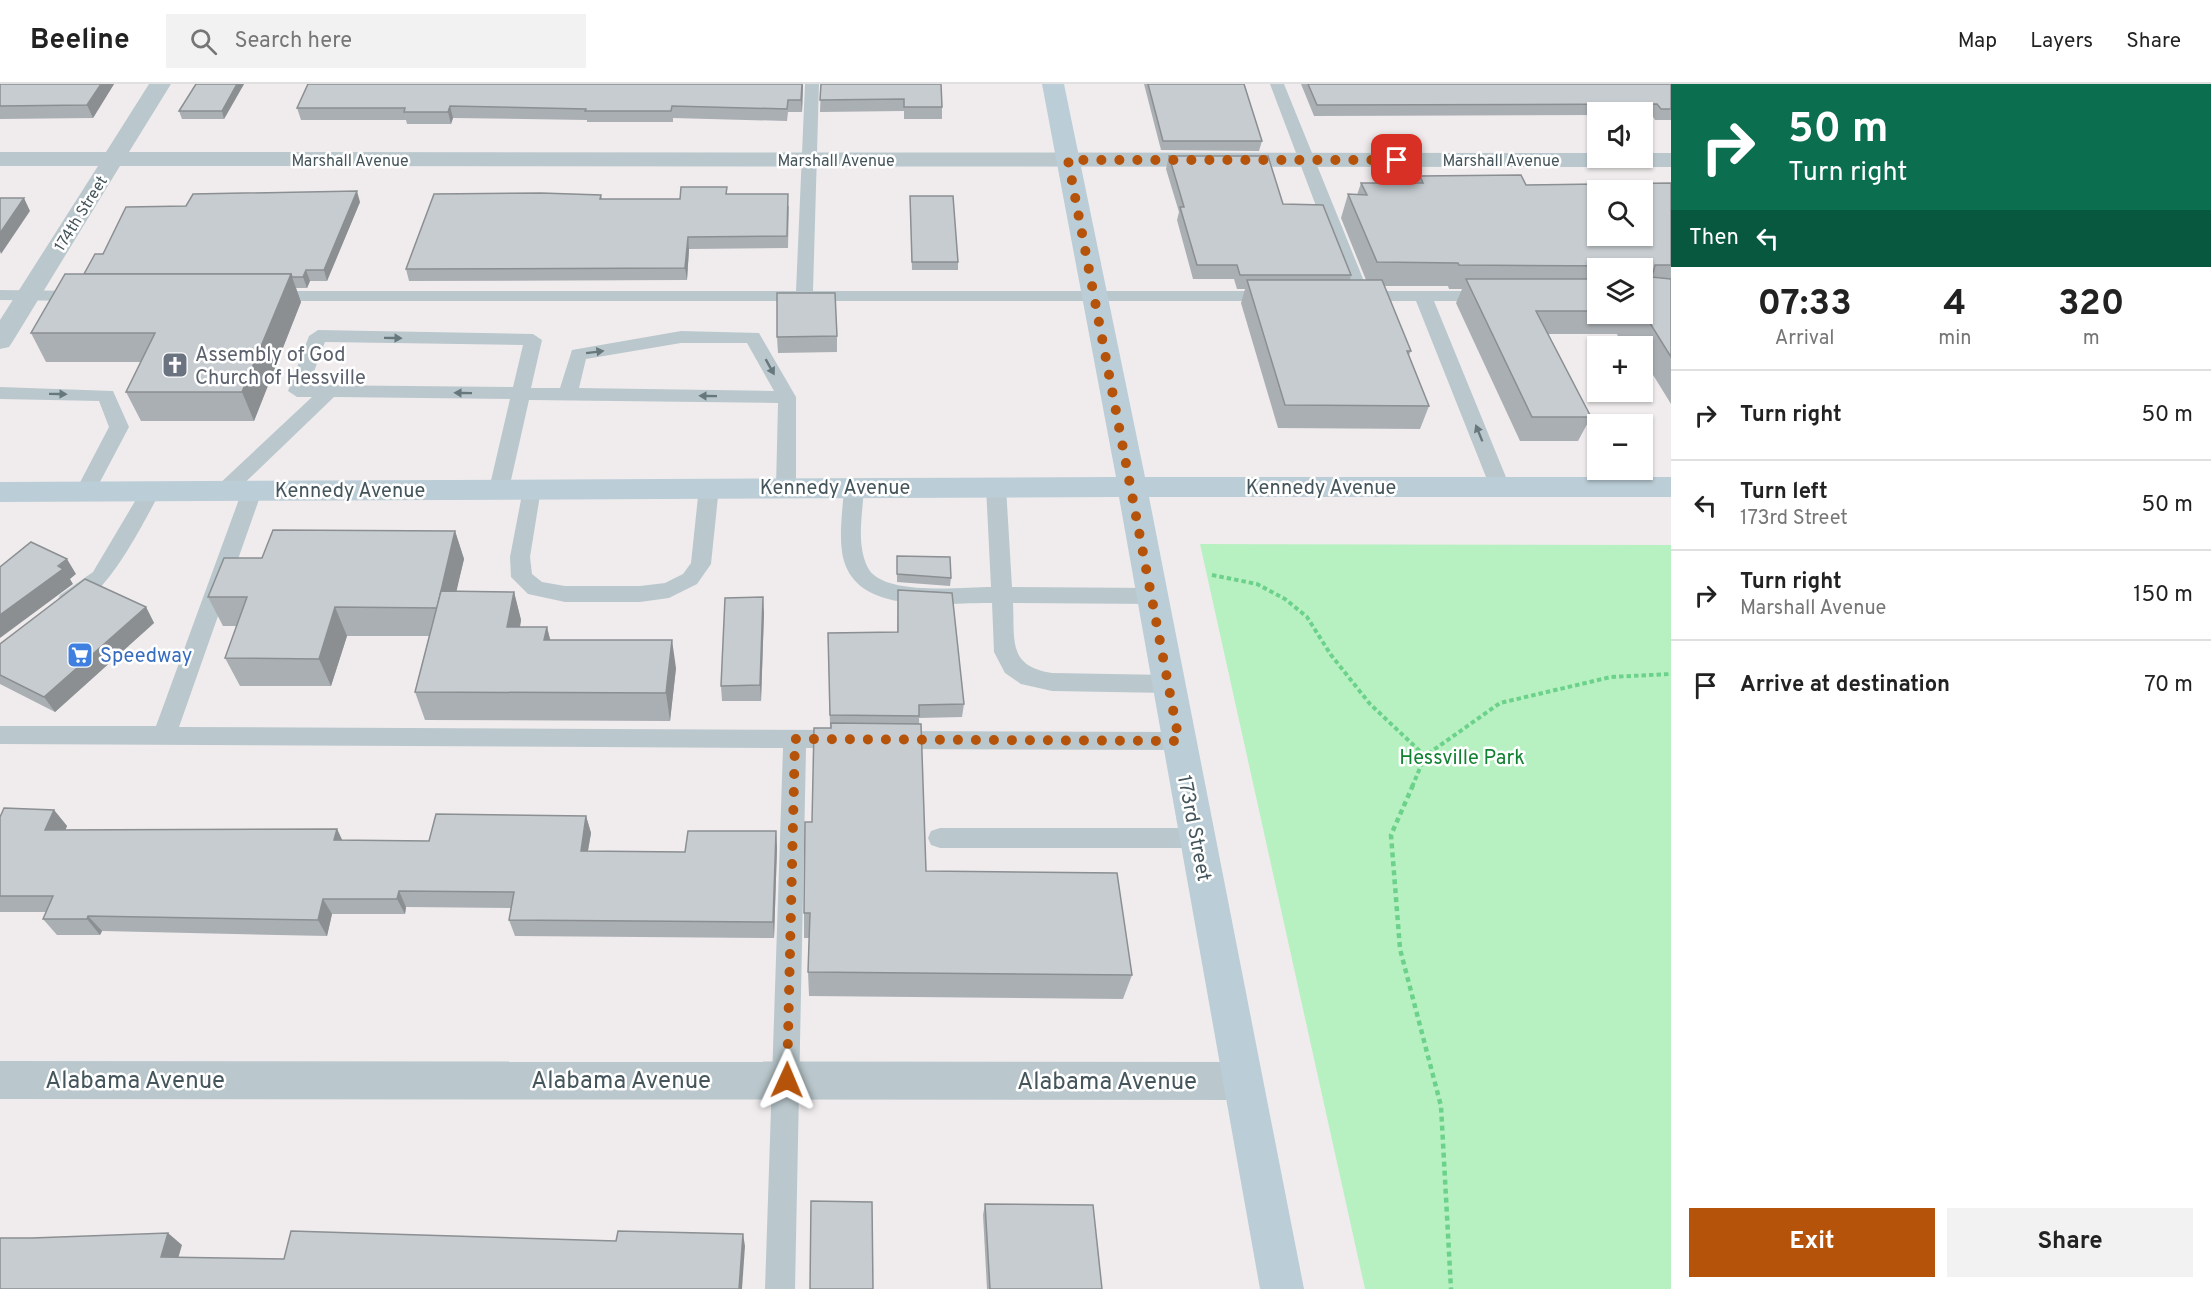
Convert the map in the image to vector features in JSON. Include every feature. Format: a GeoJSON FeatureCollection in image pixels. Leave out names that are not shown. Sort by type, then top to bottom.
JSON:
{"type":"FeatureCollection","features":[{"type":"Feature","properties":{"kind":"main road","name":"173rd Street"},"geometry":{"type":"LineString","coordinates":[[1053,84],[1132,486],[1282,1289]]}},
{"type":"Feature","properties":{"kind":"main road","name":"Kennedy Avenue"},"geometry":{"type":"LineString","coordinates":[[1,494],[710,487],[1671,487]]}},
{"type":"Feature","properties":{"kind":"street","name":"174th Street"},"geometry":{"type":"LineString","coordinates":[[0,341],[160,84]]}},
{"type":"Feature","properties":{"kind":"street","name":"Marshall Avenue"},"geometry":{"type":"LineString","coordinates":[[0,159],[1671,160]]}},
{"type":"Feature","properties":{"kind":"street","name":"Alabama Avenue"},"geometry":{"type":"LineString","coordinates":[[0,1080],[1243,1081]]}},
{"type":"Feature","properties":{"kind":"lane"},"geometry":{"type":"LineString","coordinates":[[804,296],[812,84]]}},
{"type":"Feature","properties":{"kind":"lane"},"geometry":{"type":"LineString","coordinates":[[1277,84],[1361,296]]}},
{"type":"Feature","properties":{"kind":"lane"},"geometry":{"type":"LineString","coordinates":[[0,296],[101,296]]}},
{"type":"Feature","properties":{"kind":"lane"},"geometry":{"type":"LineString","coordinates":[[256,296],[1291,296]]}},
{"type":"Feature","properties":{"kind":"lane"},"geometry":{"type":"LineString","coordinates":[[1338,296],[1504,296]]}},
{"type":"Feature","properties":{"kind":"lane"},"geometry":{"type":"LineString","coordinates":[[1423,296],[1500,487]]}},
{"type":"Feature","properties":{"kind":"lane"},"geometry":{"type":"LineString","coordinates":[[499,489],[522,394],[533,340],[318,336],[297,391],[329,391],[522,394],[568,395],[787,397]]}},
{"type":"Feature","properties":{"kind":"lane"},"geometry":{"type":"LineString","coordinates":[[568,395],[578,354],[651,344],[681,337],[753,337],[787,397],[786,487]]}},
{"type":"Feature","properties":{"kind":"lane"},"geometry":{"type":"LineString","coordinates":[[164,736],[238,491],[329,391]]}},
{"type":"Feature","properties":{"kind":"lane"},"geometry":{"type":"LineString","coordinates":[[0,393],[106,395],[119,427],[85,492]]}},
{"type":"Feature","properties":{"kind":"lane"},"geometry":{"type":"LineString","coordinates":[[531,489],[520,557],[522,577],[536,589],[565,594],[640,594],[669,590],[690,579],[701,564],[710,487]]}},
{"type":"Feature","properties":{"kind":"lane"},"geometry":{"type":"LineString","coordinates":[[854,487],[852,554],[857,573],[872,586],[896,594],[1152,596]]}},
{"type":"Feature","properties":{"kind":"lane"},"geometry":{"type":"LineString","coordinates":[[996,487],[1005,652],[1013,667],[1029,678],[1052,682],[1169,684]]}},
{"type":"Feature","properties":{"kind":"lane"},"geometry":{"type":"LineString","coordinates":[[54,612],[100,578],[151,491]]}},
{"type":"Feature","properties":{"kind":"lane"},"geometry":{"type":"LineString","coordinates":[[0,735],[1179,741]]}},
{"type":"Feature","properties":{"kind":"lane"},"geometry":{"type":"LineString","coordinates":[[780,1289],[795,739]]}},
{"type":"Feature","properties":{"kind":"lane"},"geometry":{"type":"LineString","coordinates":[[940,838],[1197,838]]}},
{"type":"Feature","properties":{"kind":"path"},"geometry":{"type":"LineString","coordinates":[[1212,575],[1257,584],[1285,599],[1300,611],[1371,704],[1425,756]]}},
{"type":"Feature","properties":{"kind":"path"},"geometry":{"type":"LineString","coordinates":[[1451,1289],[1441,1106],[1400,949],[1391,835],[1425,756],[1500,703],[1611,677],[1671,674]]}},
{"type":"Feature","properties":{"kind":"green space","name":"Hessville Park"},"geometry":{"type":"Polygon","coordinates":[[[1200,544],[1671,545],[1671,1289],[1365,1289],[1200,544]]]}},
{"type":"Feature","properties":{"kind":"building"},"geometry":{"type":"Polygon","coordinates":[[[0,84],[101,84],[87,105],[0,106],[0,84]]]}},
{"type":"Feature","properties":{"kind":"building"},"geometry":{"type":"Polygon","coordinates":[[[196,84],[237,84],[222,111],[179,111],[196,84]]]}},
{"type":"Feature","properties":{"kind":"building"},"geometry":{"type":"Polygon","coordinates":[[[308,84],[802,84],[801,100],[788,100],[787,109],[672,106],[671,111],[585,111],[586,109],[450,106],[448,112],[404,112],[405,108],[297,108],[308,84]]]}},
{"type":"Feature","properties":{"kind":"building"},"geometry":{"type":"Polygon","coordinates":[[[821,84],[941,84],[942,107],[904,107],[904,99],[820,100],[821,84]]]}},
{"type":"Feature","properties":{"kind":"building"},"geometry":{"type":"Polygon","coordinates":[[[1148,84],[1244,84],[1262,141],[1163,141],[1148,84]]]}},
{"type":"Feature","properties":{"kind":"building"},"geometry":{"type":"Polygon","coordinates":[[[1308,84],[1671,84],[1671,109],[1661,109],[1653,102],[1317,105],[1308,84]]]}},
{"type":"Feature","properties":{"kind":"building"},"geometry":{"type":"Polygon","coordinates":[[[1169,156],[1268,156],[1283,204],[1323,205],[1351,275],[1240,275],[1237,265],[1197,265],[1180,207],[1184,207],[1169,156]]]}},
{"type":"Feature","properties":{"kind":"building"},"geometry":{"type":"Polygon","coordinates":[[[1521,175],[1526,185],[1587,184],[1587,246],[1653,246],[1653,183],[1671,183],[1671,265],[1655,265],[1653,273],[1653,258],[1587,258],[1587,266],[1377,262],[1348,194],[1367,195],[1361,183],[1423,183],[1420,176],[1521,175]]]}},
{"type":"Feature","properties":{"kind":"building"},"geometry":{"type":"Polygon","coordinates":[[[681,187],[727,187],[726,194],[788,194],[787,236],[688,237],[685,268],[406,269],[434,194],[541,193],[601,195],[600,199],[680,199],[681,187]]]}},
{"type":"Feature","properties":{"kind":"building"},"geometry":{"type":"Polygon","coordinates":[[[357,191],[324,270],[306,270],[303,277],[292,277],[291,274],[84,274],[95,254],[103,254],[126,207],[186,206],[193,194],[357,191]]]}},
{"type":"Feature","properties":{"kind":"building"},"geometry":{"type":"Polygon","coordinates":[[[910,196],[953,196],[958,262],[912,262],[910,196]]]}},
{"type":"Feature","properties":{"kind":"building"},"geometry":{"type":"Polygon","coordinates":[[[0,198],[24,198],[0,233],[0,198]]]}},
{"type":"Feature","properties":{"kind":"building"},"geometry":{"type":"Polygon","coordinates":[[[65,274],[291,274],[242,392],[126,392],[155,333],[31,333],[65,274]]]}},
{"type":"Feature","properties":{"kind":"building"},"geometry":{"type":"Polygon","coordinates":[[[1653,277],[1671,279],[1671,357],[1651,324],[1653,324],[1653,277]]]}},
{"type":"Feature","properties":{"kind":"building"},"geometry":{"type":"Polygon","coordinates":[[[1466,279],[1587,279],[1587,311],[1536,311],[1589,414],[1587,414],[1587,417],[1532,417],[1466,279]]]}},
{"type":"Feature","properties":{"kind":"building"},"geometry":{"type":"Polygon","coordinates":[[[1247,280],[1382,280],[1411,351],[1407,351],[1429,406],[1285,405],[1247,280]]]}},
{"type":"Feature","properties":{"kind":"building"},"geometry":{"type":"Polygon","coordinates":[[[777,293],[835,293],[837,336],[777,337],[777,293]]]}},
{"type":"Feature","properties":{"kind":"building"},"geometry":{"type":"Polygon","coordinates":[[[273,530],[455,531],[437,608],[335,607],[319,659],[225,658],[247,597],[208,597],[224,558],[262,558],[273,530]]]}},
{"type":"Feature","properties":{"kind":"building"},"geometry":{"type":"Polygon","coordinates":[[[31,542],[67,559],[58,566],[63,569],[0,615],[0,567],[31,542]]]}},
{"type":"Feature","properties":{"kind":"building"},"geometry":{"type":"Polygon","coordinates":[[[897,556],[950,557],[951,578],[897,574],[897,556]]]}},
{"type":"Feature","properties":{"kind":"building"},"geometry":{"type":"Polygon","coordinates":[[[85,579],[146,607],[44,697],[0,675],[0,644],[85,579]]]}},
{"type":"Feature","properties":{"kind":"building"},"geometry":{"type":"Polygon","coordinates":[[[898,590],[952,593],[964,704],[919,705],[919,716],[830,715],[828,633],[898,632],[898,590]]]}},
{"type":"Feature","properties":{"kind":"building"},"geometry":{"type":"Polygon","coordinates":[[[441,591],[514,592],[507,627],[547,627],[544,640],[672,640],[666,693],[415,692],[441,591]]]}},
{"type":"Feature","properties":{"kind":"building"},"geometry":{"type":"Polygon","coordinates":[[[763,597],[760,685],[721,686],[725,598],[763,597]]]}},
{"type":"Feature","properties":{"kind":"building"},"geometry":{"type":"Polygon","coordinates":[[[831,723],[921,724],[926,871],[1117,873],[1132,975],[808,972],[810,913],[804,913],[805,822],[812,822],[814,728],[831,728],[831,723]]]}},
{"type":"Feature","properties":{"kind":"building"},"geometry":{"type":"Polygon","coordinates":[[[4,808],[54,810],[45,830],[337,829],[334,840],[429,841],[436,814],[586,816],[581,851],[685,852],[688,831],[776,831],[773,922],[509,920],[514,892],[399,891],[397,899],[323,899],[318,920],[88,916],[87,919],[43,919],[53,896],[0,896],[0,817],[4,808]]]}},
{"type":"Feature","properties":{"kind":"building"},"geometry":{"type":"Polygon","coordinates":[[[811,1201],[872,1202],[873,1289],[810,1289],[811,1201]]]}},
{"type":"Feature","properties":{"kind":"building"},"geometry":{"type":"Polygon","coordinates":[[[985,1204],[1093,1205],[1102,1289],[990,1289],[985,1204]]]}},
{"type":"Feature","properties":{"kind":"building"},"geometry":{"type":"Polygon","coordinates":[[[291,1231],[616,1241],[618,1231],[743,1234],[739,1289],[0,1289],[0,1238],[168,1233],[161,1257],[284,1259],[291,1231]]]}},
{"type":"Feature","properties":{"kind":"place","name":"Assembly of God Church of Hessville"},"geometry":{"type":"Point","coordinates":[175,365]}},
{"type":"Feature","properties":{"kind":"place","name":"Speedway"},"geometry":{"type":"Point","coordinates":[80,655]}},
{"type":"Feature","properties":{"kind":"route"},"geometry":{"type":"LineString","coordinates":[[787,1080],[795,739],[1179,741],[1068,160],[1397,160]]}}]}
